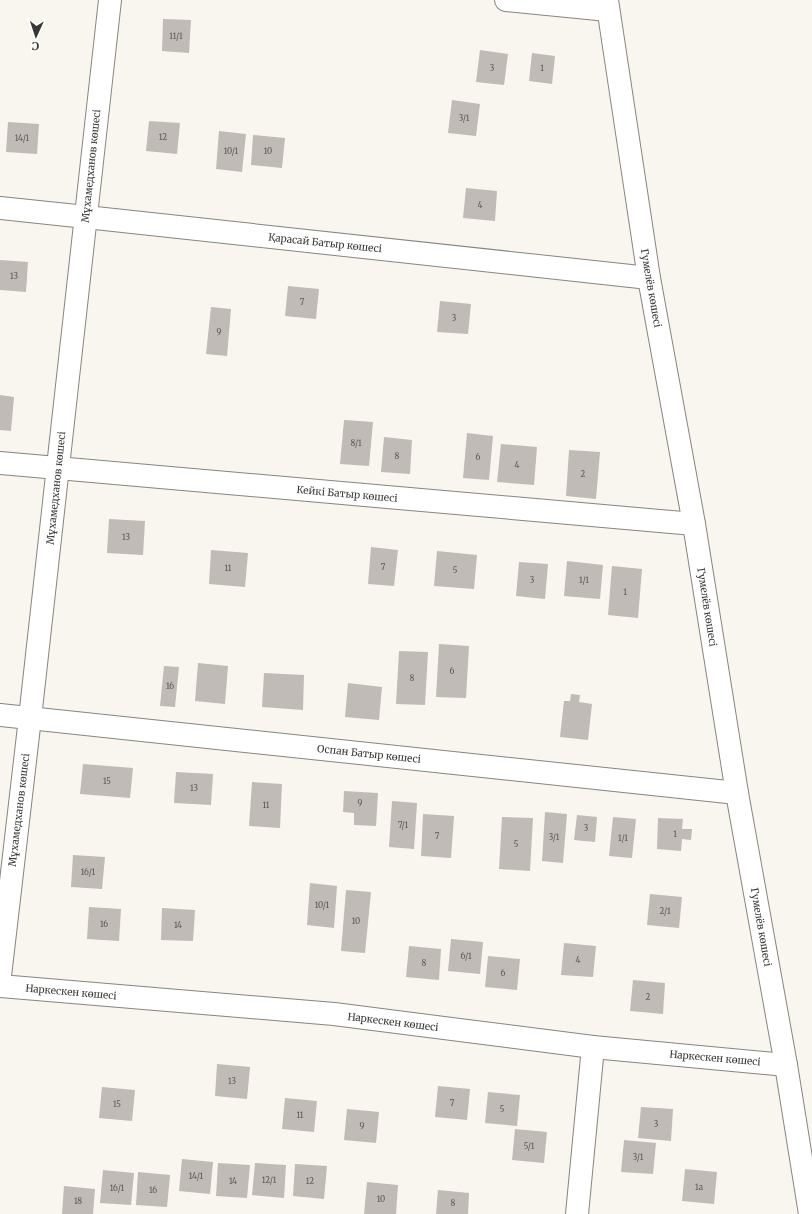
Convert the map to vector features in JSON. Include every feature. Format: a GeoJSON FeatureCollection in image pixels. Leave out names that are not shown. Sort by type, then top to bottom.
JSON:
{"type":"FeatureCollection","features":[{"type":"Feature","properties":{"kind":"street","name":"Мұхамедханов көшесі"},"geometry":{"type":"LineString","coordinates":[[0,976],[110,0]]}},
{"type":"Feature","properties":{"kind":"street"},"geometry":{"type":"LineString","coordinates":[[506,0],[607,5]]}},
{"type":"Feature","properties":{"kind":"street","name":"Гумелёв көшесі"},"geometry":{"type":"LineString","coordinates":[[607,5],[649,278],[694,524],[738,793],[786,1065],[810,1214]]}},
{"type":"Feature","properties":{"kind":"street","name":"Қарасай Батыр көшесі"},"geometry":{"type":"LineString","coordinates":[[0,208],[86,216],[649,278]]}},
{"type":"Feature","properties":{"kind":"street","name":"Кейкі Батыр көшесі"},"geometry":{"type":"LineString","coordinates":[[0,464],[694,524]]}},
{"type":"Feature","properties":{"kind":"street","name":"Оспан Батыр көшесі"},"geometry":{"type":"LineString","coordinates":[[0,715],[738,793]]}},
{"type":"Feature","properties":{"kind":"street","name":"Наркескен көшесі"},"geometry":{"type":"LineString","coordinates":[[0,986],[334,1014],[593,1047],[786,1065]]}},
{"type":"Feature","properties":{"kind":"street"},"geometry":{"type":"LineString","coordinates":[[577,1214],[593,1047]]}},
{"type":"Feature","properties":{"kind":"building"},"geometry":{"type":"Polygon","coordinates":[[[163,19],[191,20],[189,53],[162,51],[163,19]]]}},
{"type":"Feature","properties":{"kind":"building"},"geometry":{"type":"Polygon","coordinates":[[[480,50],[508,54],[504,85],[476,82],[480,50]]]}},
{"type":"Feature","properties":{"kind":"building"},"geometry":{"type":"Polygon","coordinates":[[[532,53],[555,56],[552,84],[529,81],[532,53]]]}},
{"type":"Feature","properties":{"kind":"building"},"geometry":{"type":"Polygon","coordinates":[[[452,100],[480,104],[476,136],[448,133],[452,100]]]}},
{"type":"Feature","properties":{"kind":"building"},"geometry":{"type":"Polygon","coordinates":[[[149,121],[180,123],[177,154],[146,151],[149,121]]]}},
{"type":"Feature","properties":{"kind":"building"},"geometry":{"type":"Polygon","coordinates":[[[8,122],[39,124],[37,154],[6,152],[8,122]]]}},
{"type":"Feature","properties":{"kind":"building"},"geometry":{"type":"Polygon","coordinates":[[[219,131],[246,134],[242,172],[216,169],[219,131]]]}},
{"type":"Feature","properties":{"kind":"building"},"geometry":{"type":"Polygon","coordinates":[[[253,135],[285,138],[282,168],[251,165],[253,135]]]}},
{"type":"Feature","properties":{"kind":"building"},"geometry":{"type":"Polygon","coordinates":[[[466,188],[497,191],[495,221],[463,218],[466,188]]]}},
{"type":"Feature","properties":{"kind":"building"},"geometry":{"type":"Polygon","coordinates":[[[0,260],[28,262],[26,292],[0,290],[0,260]]]}},
{"type":"Feature","properties":{"kind":"building"},"geometry":{"type":"Polygon","coordinates":[[[288,286],[319,289],[316,319],[285,316],[288,286]]]}},
{"type":"Feature","properties":{"kind":"building"},"geometry":{"type":"Polygon","coordinates":[[[440,301],[471,304],[468,334],[437,332],[440,301]]]}},
{"type":"Feature","properties":{"kind":"building"},"geometry":{"type":"Polygon","coordinates":[[[211,307],[231,309],[227,356],[206,354],[211,307]]]}},
{"type":"Feature","properties":{"kind":"building"},"geometry":{"type":"Polygon","coordinates":[[[0,395],[14,397],[11,431],[0,430],[0,395]]]}},
{"type":"Feature","properties":{"kind":"building"},"geometry":{"type":"Polygon","coordinates":[[[344,420],[373,422],[369,466],[340,464],[344,420]]]}},
{"type":"Feature","properties":{"kind":"building"},"geometry":{"type":"Polygon","coordinates":[[[467,433],[493,436],[489,480],[463,478],[467,433]]]}},
{"type":"Feature","properties":{"kind":"building"},"geometry":{"type":"Polygon","coordinates":[[[384,437],[412,440],[410,474],[381,472],[384,437]]]}},
{"type":"Feature","properties":{"kind":"building"},"geometry":{"type":"Polygon","coordinates":[[[501,444],[537,447],[534,485],[497,482],[501,444]]]}},
{"type":"Feature","properties":{"kind":"building"},"geometry":{"type":"Polygon","coordinates":[[[569,450],[600,452],[596,499],[566,496],[569,450]]]}},
{"type":"Feature","properties":{"kind":"building"},"geometry":{"type":"Polygon","coordinates":[[[109,519],[145,521],[143,555],[107,553],[109,519]]]}},
{"type":"Feature","properties":{"kind":"building"},"geometry":{"type":"Polygon","coordinates":[[[371,547],[398,550],[394,586],[368,584],[371,547]]]}},
{"type":"Feature","properties":{"kind":"building"},"geometry":{"type":"Polygon","coordinates":[[[211,550],[248,553],[245,587],[209,584],[211,550]]]}},
{"type":"Feature","properties":{"kind":"building"},"geometry":{"type":"Polygon","coordinates":[[[437,551],[477,555],[474,589],[434,586],[437,551]]]}},
{"type":"Feature","properties":{"kind":"building"},"geometry":{"type":"Polygon","coordinates":[[[567,561],[603,565],[600,599],[564,596],[567,561]]]}},
{"type":"Feature","properties":{"kind":"building"},"geometry":{"type":"Polygon","coordinates":[[[519,562],[548,564],[545,599],[516,596],[519,562]]]}},
{"type":"Feature","properties":{"kind":"building"},"geometry":{"type":"Polygon","coordinates":[[[612,566],[642,569],[638,618],[608,615],[612,566]]]}},
{"type":"Feature","properties":{"kind":"building"},"geometry":{"type":"Polygon","coordinates":[[[439,644],[469,646],[466,698],[436,697],[439,644]]]}},
{"type":"Feature","properties":{"kind":"building"},"geometry":{"type":"Polygon","coordinates":[[[399,651],[428,652],[425,705],[396,704],[399,651]]]}},
{"type":"Feature","properties":{"kind":"building"},"geometry":{"type":"Polygon","coordinates":[[[198,663],[228,666],[225,704],[195,701],[198,663]]]}},
{"type":"Feature","properties":{"kind":"building"},"geometry":{"type":"Polygon","coordinates":[[[164,666],[179,667],[175,707],[160,706],[164,666]]]}},
{"type":"Feature","properties":{"kind":"building"},"geometry":{"type":"Polygon","coordinates":[[[264,673],[304,675],[303,710],[262,707],[264,673]]]}},
{"type":"Feature","properties":{"kind":"building"},"geometry":{"type":"Polygon","coordinates":[[[348,683],[382,687],[379,720],[345,717],[348,683]]]}},
{"type":"Feature","properties":{"kind":"building"},"geometry":{"type":"Polygon","coordinates":[[[571,694],[580,695],[579,702],[592,704],[588,740],[560,737],[564,701],[570,701],[571,694]]]}},
{"type":"Feature","properties":{"kind":"building"},"geometry":{"type":"Polygon","coordinates":[[[83,764],[133,768],[130,798],[80,794],[83,764]]]}},
{"type":"Feature","properties":{"kind":"building"},"geometry":{"type":"Polygon","coordinates":[[[176,772],[213,774],[211,805],[174,803],[176,772]]]}},
{"type":"Feature","properties":{"kind":"building"},"geometry":{"type":"Polygon","coordinates":[[[252,782],[282,784],[280,828],[249,826],[252,782]]]}},
{"type":"Feature","properties":{"kind":"building"},"geometry":{"type":"Polygon","coordinates":[[[344,791],[378,793],[376,826],[354,825],[354,813],[343,812],[344,791]]]}},
{"type":"Feature","properties":{"kind":"building"},"geometry":{"type":"Polygon","coordinates":[[[392,801],[417,803],[414,849],[389,847],[392,801]]]}},
{"type":"Feature","properties":{"kind":"building"},"geometry":{"type":"Polygon","coordinates":[[[545,812],[567,814],[563,863],[542,861],[545,812]]]}},
{"type":"Feature","properties":{"kind":"building"},"geometry":{"type":"Polygon","coordinates":[[[423,814],[454,816],[451,858],[421,856],[423,814]]]}},
{"type":"Feature","properties":{"kind":"building"},"geometry":{"type":"Polygon","coordinates":[[[577,815],[597,817],[595,842],[574,840],[577,815]]]}},
{"type":"Feature","properties":{"kind":"building"},"geometry":{"type":"Polygon","coordinates":[[[502,817],[533,818],[530,871],[499,869],[502,817]]]}},
{"type":"Feature","properties":{"kind":"building"},"geometry":{"type":"Polygon","coordinates":[[[613,817],[636,819],[632,858],[609,856],[613,817]]]}},
{"type":"Feature","properties":{"kind":"building"},"geometry":{"type":"Polygon","coordinates":[[[658,818],[683,819],[682,829],[692,829],[691,840],[682,839],[681,851],[657,849],[658,818]]]}},
{"type":"Feature","properties":{"kind":"building"},"geometry":{"type":"Polygon","coordinates":[[[73,855],[105,857],[102,889],[71,887],[73,855]]]}},
{"type":"Feature","properties":{"kind":"building"},"geometry":{"type":"Polygon","coordinates":[[[310,883],[337,886],[334,928],[307,925],[310,883]]]}},
{"type":"Feature","properties":{"kind":"building"},"geometry":{"type":"Polygon","coordinates":[[[346,890],[371,892],[365,953],[341,951],[346,890]]]}},
{"type":"Feature","properties":{"kind":"building"},"geometry":{"type":"Polygon","coordinates":[[[650,894],[682,897],[679,928],[647,925],[650,894]]]}},
{"type":"Feature","properties":{"kind":"building"},"geometry":{"type":"Polygon","coordinates":[[[89,907],[121,909],[119,941],[87,939],[89,907]]]}},
{"type":"Feature","properties":{"kind":"building"},"geometry":{"type":"Polygon","coordinates":[[[162,908],[195,910],[193,941],[161,940],[162,908]]]}},
{"type":"Feature","properties":{"kind":"building"},"geometry":{"type":"Polygon","coordinates":[[[451,939],[483,942],[480,974],[448,971],[451,939]]]}},
{"type":"Feature","properties":{"kind":"building"},"geometry":{"type":"Polygon","coordinates":[[[564,943],[596,946],[593,977],[561,975],[564,943]]]}},
{"type":"Feature","properties":{"kind":"building"},"geometry":{"type":"Polygon","coordinates":[[[409,946],[441,949],[439,980],[406,977],[409,946]]]}},
{"type":"Feature","properties":{"kind":"building"},"geometry":{"type":"Polygon","coordinates":[[[488,956],[520,959],[517,990],[485,987],[488,956]]]}},
{"type":"Feature","properties":{"kind":"building"},"geometry":{"type":"Polygon","coordinates":[[[633,980],[665,983],[663,1014],[630,1011],[633,980]]]}},
{"type":"Feature","properties":{"kind":"building"},"geometry":{"type":"Polygon","coordinates":[[[217,1064],[250,1067],[247,1099],[215,1096],[217,1064]]]}},
{"type":"Feature","properties":{"kind":"building"},"geometry":{"type":"Polygon","coordinates":[[[438,1086],[470,1089],[467,1120],[435,1117],[438,1086]]]}},
{"type":"Feature","properties":{"kind":"building"},"geometry":{"type":"Polygon","coordinates":[[[102,1087],[135,1090],[132,1121],[99,1118],[102,1087]]]}},
{"type":"Feature","properties":{"kind":"building"},"geometry":{"type":"Polygon","coordinates":[[[488,1092],[520,1095],[517,1126],[485,1123],[488,1092]]]}},
{"type":"Feature","properties":{"kind":"building"},"geometry":{"type":"Polygon","coordinates":[[[285,1098],[317,1101],[314,1132],[282,1129],[285,1098]]]}},
{"type":"Feature","properties":{"kind":"building"},"geometry":{"type":"Polygon","coordinates":[[[641,1107],[673,1109],[671,1141],[638,1138],[641,1107]]]}},
{"type":"Feature","properties":{"kind":"building"},"geometry":{"type":"Polygon","coordinates":[[[347,1109],[379,1112],[376,1143],[344,1140],[347,1109]]]}},
{"type":"Feature","properties":{"kind":"building"},"geometry":{"type":"Polygon","coordinates":[[[515,1129],[547,1132],[544,1163],[512,1160],[515,1129]]]}},
{"type":"Feature","properties":{"kind":"building"},"geometry":{"type":"Polygon","coordinates":[[[624,1140],[656,1143],[653,1174],[621,1172],[624,1140]]]}},
{"type":"Feature","properties":{"kind":"building"},"geometry":{"type":"Polygon","coordinates":[[[182,1159],[213,1162],[210,1194],[179,1191],[182,1159]]]}},
{"type":"Feature","properties":{"kind":"building"},"geometry":{"type":"Polygon","coordinates":[[[218,1163],[250,1165],[247,1198],[216,1196],[218,1163]]]}},
{"type":"Feature","properties":{"kind":"building"},"geometry":{"type":"Polygon","coordinates":[[[255,1163],[286,1165],[284,1198],[252,1195],[255,1163]]]}},
{"type":"Feature","properties":{"kind":"building"},"geometry":{"type":"Polygon","coordinates":[[[295,1164],[327,1166],[324,1199],[293,1196],[295,1164]]]}},
{"type":"Feature","properties":{"kind":"building"},"geometry":{"type":"Polygon","coordinates":[[[685,1169],[717,1172],[714,1204],[682,1201],[685,1169]]]}},
{"type":"Feature","properties":{"kind":"building"},"geometry":{"type":"Polygon","coordinates":[[[103,1170],[134,1173],[131,1205],[100,1203],[103,1170]]]}},
{"type":"Feature","properties":{"kind":"building"},"geometry":{"type":"Polygon","coordinates":[[[138,1172],[170,1175],[167,1207],[136,1205],[138,1172]]]}},
{"type":"Feature","properties":{"kind":"building"},"geometry":{"type":"Polygon","coordinates":[[[367,1182],[398,1185],[396,1214],[364,1214],[367,1182]]]}},
{"type":"Feature","properties":{"kind":"building"},"geometry":{"type":"Polygon","coordinates":[[[64,1186],[95,1189],[93,1214],[62,1214],[64,1186]]]}},
{"type":"Feature","properties":{"kind":"building"},"geometry":{"type":"Polygon","coordinates":[[[438,1190],[469,1193],[468,1214],[436,1214],[438,1190]]]}}]}
